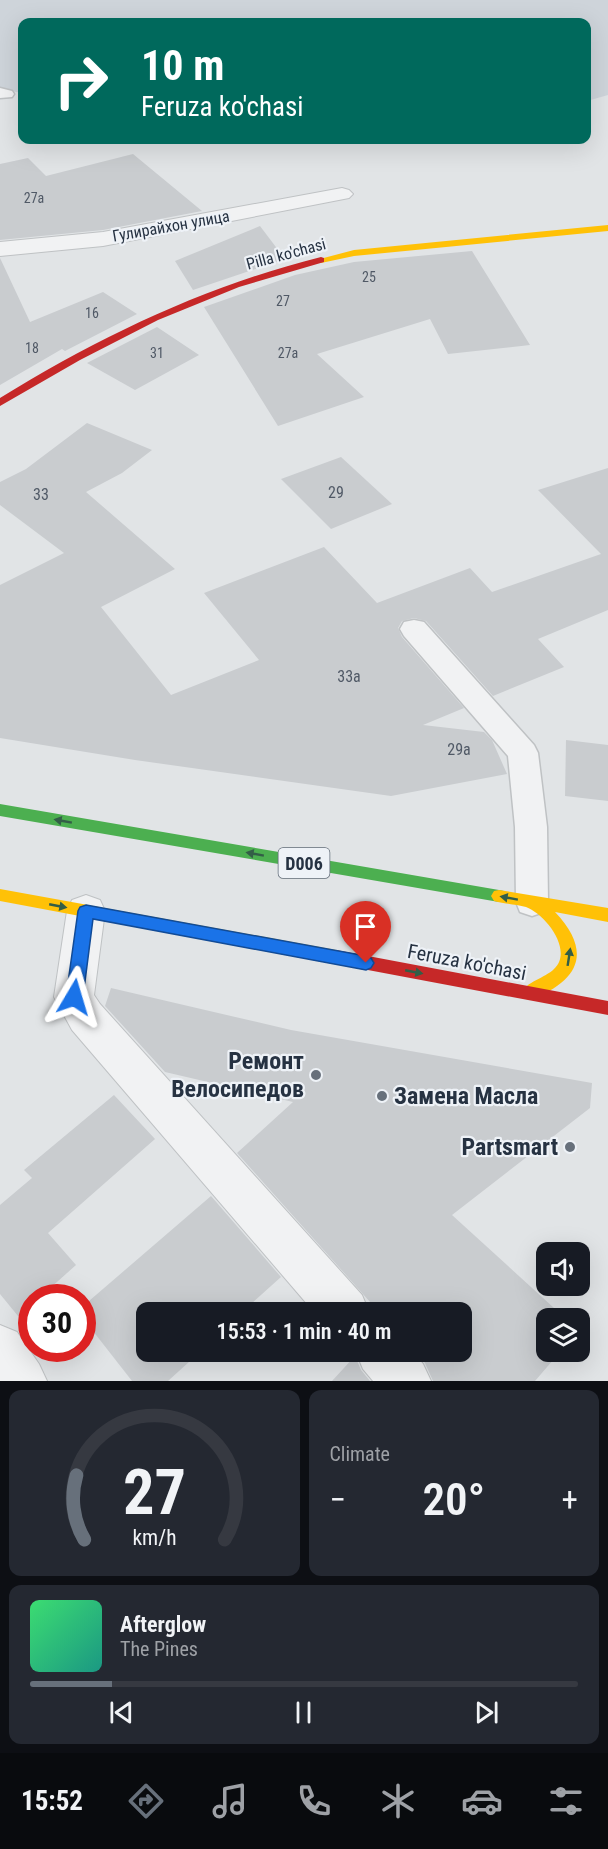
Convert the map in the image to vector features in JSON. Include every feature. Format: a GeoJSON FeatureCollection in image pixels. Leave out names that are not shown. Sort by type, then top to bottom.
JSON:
{"type":"FeatureCollection","features":[{"type":"Feature","properties":{"kind":"main road","name":"Pilla ko'chasi"},"geometry":{"type":"LineString","coordinates":[[0,403],[43,375],[132,326],[220,290],[275,272],[332,257],[608,228]]}},
{"type":"Feature","properties":{"kind":"main road","name":"D006"},"geometry":{"type":"LineString","coordinates":[[0,810],[608,915]]}},
{"type":"Feature","properties":{"kind":"main road","name":"Feruza ko'chasi"},"geometry":{"type":"LineString","coordinates":[[0,895],[608,1008]]}},
{"type":"Feature","properties":{"kind":"main road"},"geometry":{"type":"LineString","coordinates":[[529,993],[546,988],[559,978],[568,965],[571,951],[567,936],[559,923],[532,902]]}},
{"type":"Feature","properties":{"kind":"street","name":"Гулирайхон улица"},"geometry":{"type":"LineString","coordinates":[[0,249],[103,239],[342,194]]}},
{"type":"Feature","properties":{"kind":"street"},"geometry":{"type":"LineString","coordinates":[[86,911],[74,997],[86,1017],[336,1302]]}},
{"type":"Feature","properties":{"kind":"street"},"geometry":{"type":"LineString","coordinates":[[0,1349],[22,1381]]}},
{"type":"Feature","properties":{"kind":"street"},"geometry":{"type":"LineString","coordinates":[[389,1362],[406,1381]]}},
{"type":"Feature","properties":{"kind":"lane"},"geometry":{"type":"LineString","coordinates":[[414,629],[523,753],[531,827],[532,902]]}},
{"type":"Feature","properties":{"kind":"shaded area"},"geometry":{"type":"Polygon","coordinates":[[[0,0],[608,0],[608,95],[591,100],[591,18],[18,18],[18,92],[0,89],[0,0]]]}},
{"type":"Feature","properties":{"kind":"building"},"geometry":{"type":"Polygon","coordinates":[[[133,154],[202,211],[103,230],[0,240],[0,164],[28,158],[46,176],[133,154]]]}},
{"type":"Feature","properties":{"kind":"building"},"geometry":{"type":"Polygon","coordinates":[[[260,226],[285,259],[193,290],[175,261],[260,226]]]}},
{"type":"Feature","properties":{"kind":"building"},"geometry":{"type":"Polygon","coordinates":[[[472,251],[530,345],[448,354],[430,319],[317,354],[364,397],[278,426],[204,307],[295,275],[354,262],[472,251]]]}},
{"type":"Feature","properties":{"kind":"building"},"geometry":{"type":"Polygon","coordinates":[[[0,258],[30,322],[103,292],[137,314],[65,351],[62,349],[0,385],[0,258]]]}},
{"type":"Feature","properties":{"kind":"building"},"geometry":{"type":"Polygon","coordinates":[[[157,327],[199,355],[135,390],[87,363],[157,327]]]}},
{"type":"Feature","properties":{"kind":"building"},"geometry":{"type":"Polygon","coordinates":[[[87,423],[152,450],[122,473],[86,492],[175,569],[101,607],[171,695],[259,660],[204,593],[324,547],[377,603],[470,568],[492,592],[601,554],[538,490],[608,468],[608,610],[538,639],[564,667],[493,696],[426,621],[414,618],[402,621],[398,628],[402,637],[464,708],[423,725],[484,732],[492,740],[507,774],[391,796],[135,760],[0,738],[0,585],[64,553],[0,505],[0,482],[26,469],[87,423]]]}},
{"type":"Feature","properties":{"kind":"building"},"geometry":{"type":"Polygon","coordinates":[[[341,457],[392,504],[331,529],[281,479],[341,457]]]}},
{"type":"Feature","properties":{"kind":"building"},"geometry":{"type":"Polygon","coordinates":[[[566,740],[608,745],[608,801],[565,796],[566,740]]]}},
{"type":"Feature","properties":{"kind":"building"},"geometry":{"type":"Polygon","coordinates":[[[111,988],[291,1030],[592,1083],[590,1108],[452,1215],[536,1292],[536,1296],[541,1296],[554,1308],[536,1308],[536,1362],[551,1362],[535,1381],[433,1381],[424,1362],[472,1362],[472,1302],[370,1302],[237,1153],[293,1102],[165,1072],[105,1006],[111,988]]]}},
{"type":"Feature","properties":{"kind":"building"},"geometry":{"type":"Polygon","coordinates":[[[114,1095],[155,1139],[48,1233],[76,1265],[55,1284],[18,1284],[18,1316],[0,1294],[0,1205],[32,1178],[24,1170],[114,1095]]]}},
{"type":"Feature","properties":{"kind":"building"},"geometry":{"type":"Polygon","coordinates":[[[211,1196],[281,1277],[253,1302],[136,1302],[136,1362],[189,1362],[168,1381],[132,1381],[96,1335],[96,1295],[211,1196]]]}},
{"type":"Feature","properties":{"kind":"building"},"geometry":{"type":"Polygon","coordinates":[[[349,1362],[358,1362],[370,1381],[332,1381],[349,1362]]]}},
{"type":"Feature","properties":{"kind":"traffic: fast"},"geometry":{"type":"LineString","coordinates":[[0,810],[499,896]]}},
{"type":"Feature","properties":{"kind":"traffic: slow"},"geometry":{"type":"LineString","coordinates":[[321,260],[354,253],[608,228]]}},
{"type":"Feature","properties":{"kind":"traffic: slow"},"geometry":{"type":"LineString","coordinates":[[0,895],[336,957]]}},
{"type":"Feature","properties":{"kind":"traffic: slow"},"geometry":{"type":"LineString","coordinates":[[499,896],[608,915]]}},
{"type":"Feature","properties":{"kind":"traffic: slow"},"geometry":{"type":"LineString","coordinates":[[529,993],[562,973],[569,962],[570,951],[567,939],[559,927],[532,902]]}},
{"type":"Feature","properties":{"kind":"traffic: jam"},"geometry":{"type":"LineString","coordinates":[[0,403],[76,357],[194,300],[278,271],[321,260]]}},
{"type":"Feature","properties":{"kind":"traffic: jam"},"geometry":{"type":"LineString","coordinates":[[336,957],[608,1008]]}},
{"type":"Feature","properties":{"kind":"place","name":"Ремонт Велосипедов"},"geometry":{"type":"Point","coordinates":[316,1075]}},
{"type":"Feature","properties":{"kind":"place","name":"Замена Масла"},"geometry":{"type":"Point","coordinates":[382,1096]}},
{"type":"Feature","properties":{"kind":"place","name":"Partsmart"},"geometry":{"type":"Point","coordinates":[570,1147]}},
{"type":"Feature","properties":{"kind":"route"},"geometry":{"type":"LineString","coordinates":[[74,997],[86,911],[366,963]]}}]}
